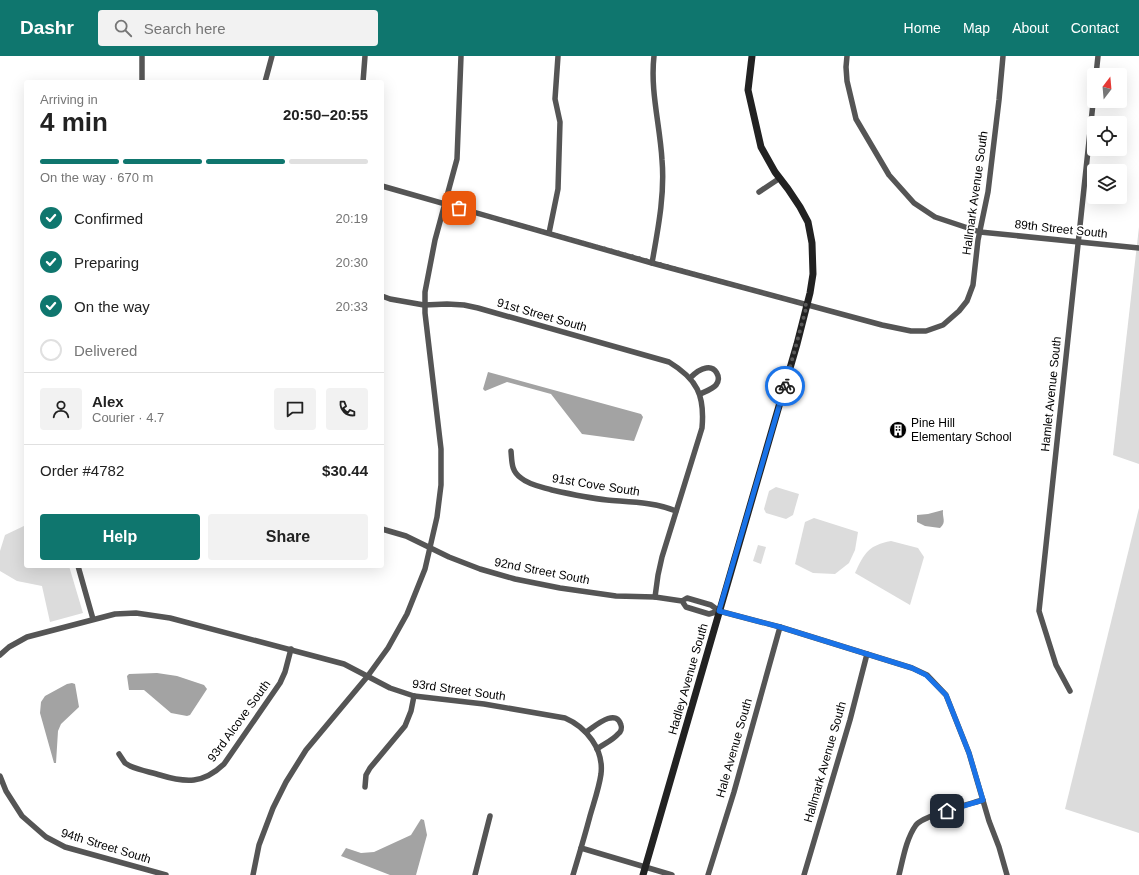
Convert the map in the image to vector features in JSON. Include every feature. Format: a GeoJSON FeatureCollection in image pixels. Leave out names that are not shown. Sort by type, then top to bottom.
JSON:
{"type":"FeatureCollection","features":[{"type":"Feature","properties":{"kind":"street"},"geometry":{"type":"LineString","coordinates":[[142,56],[142,80]]}},
{"type":"Feature","properties":{"kind":"street"},"geometry":{"type":"LineString","coordinates":[[265,80],[271,56]]}},
{"type":"Feature","properties":{"kind":"street"},"geometry":{"type":"LineString","coordinates":[[363,80],[365,56]]}},
{"type":"Feature","properties":{"kind":"street"},"geometry":{"type":"LineString","coordinates":[[252,875],[259,845],[273,808],[286,782],[306,750],[367,677],[388,648],[407,614],[425,569],[437,517],[441,485],[441,449],[424,305],[435,240],[457,159],[461,56]]}},
{"type":"Feature","properties":{"kind":"street"},"geometry":{"type":"LineString","coordinates":[[548,234],[558,189],[560,122],[555,99],[558,56]]}},
{"type":"Feature","properties":{"kind":"street"},"geometry":{"type":"LineString","coordinates":[[652,263],[662,201],[662,160],[654,98],[654,56]]}},
{"type":"Feature","properties":{"kind":"street","name":"Hadley Avenue South"},"geometry":{"type":"LineString","coordinates":[[643,875],[797,344],[813,274],[812,243],[808,222],[788,189],[775,172],[761,147],[756,130],[748,90],[752,56]]}},
{"type":"Feature","properties":{"kind":"street"},"geometry":{"type":"LineString","coordinates":[[847,56],[847,81],[856,119],[889,175],[914,203],[935,217],[980,232]]}},
{"type":"Feature","properties":{"kind":"street","name":"Hallmark Avenue South"},"geometry":{"type":"LineString","coordinates":[[384,187],[652,263],[882,325],[911,331],[926,331],[943,325],[959,311],[967,301],[973,285],[980,232],[988,192],[1003,56]]}},
{"type":"Feature","properties":{"kind":"street"},"geometry":{"type":"LineString","coordinates":[[1097,68],[1098,56]]}},
{"type":"Feature","properties":{"kind":"street","name":"Hamlet Avenue South"},"geometry":{"type":"LineString","coordinates":[[1070,691],[1056,665],[1040,611],[1092,108]]}},
{"type":"Feature","properties":{"kind":"street"},"geometry":{"type":"LineString","coordinates":[[759,192],[780,178]]}},
{"type":"Feature","properties":{"kind":"street","name":"89th Street South"},"geometry":{"type":"LineString","coordinates":[[980,232],[1139,248]]}},
{"type":"Feature","properties":{"kind":"street","name":"91st Street South"},"geometry":{"type":"LineString","coordinates":[[384,297],[424,305],[447,304],[478,308],[669,362],[679,368],[690,378],[700,394],[704,411],[702,428],[662,557],[655,597]]}},
{"type":"Feature","properties":{"kind":"street"},"geometry":{"type":"LineString","coordinates":[[690,378],[704,368],[710,367],[718,374],[716,385],[700,394]]}},
{"type":"Feature","properties":{"kind":"street","name":"91st Cove South"},"geometry":{"type":"LineString","coordinates":[[512,451],[512,468],[520,478],[526,482],[540,487],[605,500],[656,505],[676,511]]}},
{"type":"Feature","properties":{"kind":"street","name":"92nd Street South"},"geometry":{"type":"LineString","coordinates":[[384,530],[406,536],[449,557],[480,569],[516,579],[560,588],[616,596],[655,597],[682,601],[688,598],[711,605],[719,611],[780,627],[912,668],[926,675],[946,695],[969,753],[1007,875]]}},
{"type":"Feature","properties":{"kind":"street"},"geometry":{"type":"LineString","coordinates":[[0,655],[9,647],[27,637],[93,619],[79,568]]}},
{"type":"Feature","properties":{"kind":"street","name":"92nd Street South"},"geometry":{"type":"LineString","coordinates":[[682,601],[686,607],[707,613],[719,611]]}},
{"type":"Feature","properties":{"kind":"street","name":"93rd Street South"},"geometry":{"type":"LineString","coordinates":[[93,619],[114,614],[149,614],[170,618],[344,664],[390,688],[414,696],[478,703],[558,716],[575,723],[586,732],[597,749],[600,759],[601,773],[581,848]]}},
{"type":"Feature","properties":{"kind":"street","name":"Hale Avenue South"},"geometry":{"type":"LineString","coordinates":[[708,875],[734,792],[780,627]]}},
{"type":"Feature","properties":{"kind":"street","name":"93rd Alcove South"},"geometry":{"type":"LineString","coordinates":[[119,754],[126,764],[130,766],[172,779],[187,781],[197,780],[215,772],[224,764],[280,683],[285,672],[291,649]]}},
{"type":"Feature","properties":{"kind":"street","name":"Hallmark Avenue South"},"geometry":{"type":"LineString","coordinates":[[804,875],[850,720],[867,654]]}},
{"type":"Feature","properties":{"kind":"street"},"geometry":{"type":"LineString","coordinates":[[366,787],[366,775],[404,726],[411,711],[414,696]]}},
{"type":"Feature","properties":{"kind":"street"},"geometry":{"type":"LineString","coordinates":[[586,732],[606,718],[617,719],[621,724],[621,730],[618,735],[597,749]]}},
{"type":"Feature","properties":{"kind":"street","name":"94th Street South"},"geometry":{"type":"LineString","coordinates":[[0,776],[6,791],[22,816],[46,837],[65,847],[166,875]]}},
{"type":"Feature","properties":{"kind":"street"},"geometry":{"type":"LineString","coordinates":[[899,875],[909,841],[916,825],[936,815],[983,800]]}},
{"type":"Feature","properties":{"kind":"street"},"geometry":{"type":"LineString","coordinates":[[474,875],[490,816]]}},
{"type":"Feature","properties":{"kind":"street"},"geometry":{"type":"LineString","coordinates":[[573,875],[581,848],[672,875]]}},
{"type":"Feature","properties":{"kind":"shaded area"},"geometry":{"type":"Polygon","coordinates":[[[1139,227],[1139,464],[1113,455],[1139,227]]]}},
{"type":"Feature","properties":{"kind":"shaded area"},"geometry":{"type":"Polygon","coordinates":[[[488,372],[641,414],[643,417],[634,441],[582,434],[551,394],[507,382],[485,391],[483,389],[488,372]]]}},
{"type":"Feature","properties":{"kind":"shaded area"},"geometry":{"type":"Polygon","coordinates":[[[776,487],[799,494],[793,515],[786,519],[766,513],[764,509],[769,491],[776,487]]]}},
{"type":"Feature","properties":{"kind":"shaded area"},"geometry":{"type":"Polygon","coordinates":[[[1139,508],[1139,833],[1065,809],[1139,508]]]}},
{"type":"Feature","properties":{"kind":"shaded area"},"geometry":{"type":"Polygon","coordinates":[[[943,510],[944,522],[940,528],[925,526],[917,522],[917,515],[943,510]]]}},
{"type":"Feature","properties":{"kind":"shaded area"},"geometry":{"type":"Polygon","coordinates":[[[814,518],[858,532],[855,550],[849,563],[835,574],[813,573],[795,564],[805,522],[814,518]]]}},
{"type":"Feature","properties":{"kind":"shaded area"},"geometry":{"type":"Polygon","coordinates":[[[24,526],[24,568],[70,568],[83,613],[50,622],[42,586],[17,581],[0,571],[0,551],[5,535],[24,526]]]}},
{"type":"Feature","properties":{"kind":"shaded area"},"geometry":{"type":"Polygon","coordinates":[[[891,541],[918,548],[924,557],[910,605],[855,573],[861,560],[868,551],[877,545],[891,541]]]}},
{"type":"Feature","properties":{"kind":"shaded area"},"geometry":{"type":"Polygon","coordinates":[[[758,545],[766,547],[761,564],[753,561],[758,545]]]}},
{"type":"Feature","properties":{"kind":"shaded area"},"geometry":{"type":"Polygon","coordinates":[[[157,673],[177,676],[204,685],[207,689],[190,715],[187,716],[171,713],[144,690],[129,690],[127,676],[129,674],[157,673]]]}},
{"type":"Feature","properties":{"kind":"shaded area"},"geometry":{"type":"Polygon","coordinates":[[[67,684],[75,684],[79,707],[61,724],[58,731],[56,763],[54,763],[40,713],[41,702],[45,696],[67,684]]]}},
{"type":"Feature","properties":{"kind":"shaded area"},"geometry":{"type":"Polygon","coordinates":[[[421,819],[424,820],[427,835],[416,875],[390,875],[341,856],[346,848],[361,853],[374,852],[411,835],[421,819]]]}},
{"type":"Feature","properties":{"kind":"way so far"},"geometry":{"type":"LineString","coordinates":[[459,208],[807,305],[785,386]]}},
{"type":"Feature","properties":{"kind":"place","name":"Pine Hill Elementary School"},"geometry":{"type":"Point","coordinates":[898,430]}},
{"type":"Feature","properties":{"kind":"route"},"geometry":{"type":"LineString","coordinates":[[785,386],[719,611],[780,627],[912,668],[926,675],[946,695],[969,753],[983,800],[947,811]]}}]}
